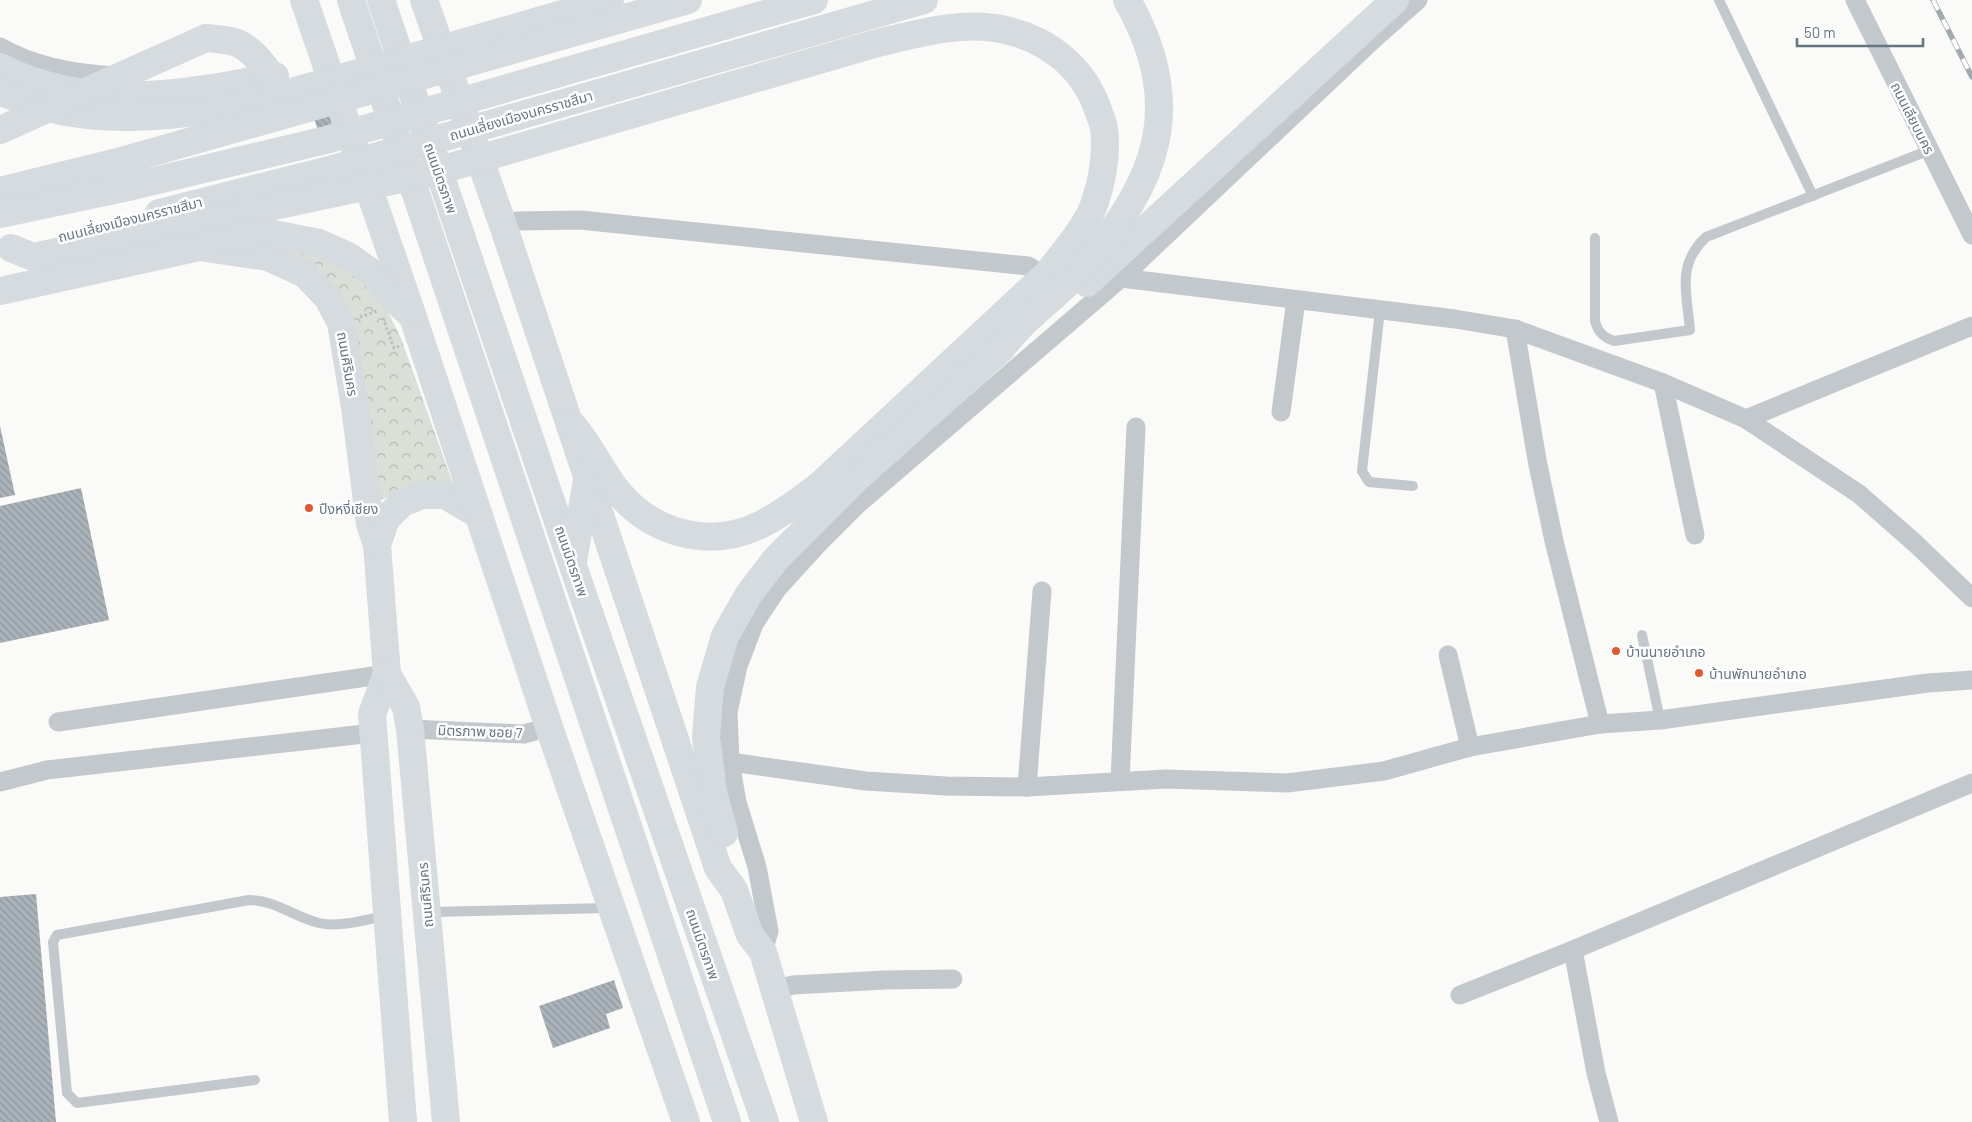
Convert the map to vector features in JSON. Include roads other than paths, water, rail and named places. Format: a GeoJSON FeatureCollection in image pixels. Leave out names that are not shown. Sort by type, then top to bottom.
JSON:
{"type":"FeatureCollection","features":[{"type":"Feature","properties":{"kind":"main road"},"geometry":{"type":"LineString","coordinates":[[304,0],[413,317],[549,727],[686,1122]]}},
{"type":"Feature","properties":{"kind":"main road"},"geometry":{"type":"LineString","coordinates":[[314,30],[319,0]]}},
{"type":"Feature","properties":{"kind":"main road","name":"ถนนมิตรภาพ"},"geometry":{"type":"LineString","coordinates":[[351,0],[727,1122]]}},
{"type":"Feature","properties":{"kind":"main road","name":"ถนนมิตรภาพ"},"geometry":{"type":"LineString","coordinates":[[381,0],[572,564],[765,1122]]}},
{"type":"Feature","properties":{"kind":"main road"},"geometry":{"type":"LineString","coordinates":[[424,0],[570,422],[718,868],[734,890]]}},
{"type":"Feature","properties":{"kind":"main road"},"geometry":{"type":"LineString","coordinates":[[2,69],[52,87],[93,94],[153,96],[207,90],[285,74],[543,0]]}},
{"type":"Feature","properties":{"kind":"main road"},"geometry":{"type":"LineString","coordinates":[[0,191],[125,160],[581,20],[610,0]]}},
{"type":"Feature","properties":{"kind":"main road"},"geometry":{"type":"LineString","coordinates":[[2,69],[46,108],[93,115],[155,116],[208,110],[291,92],[581,20],[688,0]]}},
{"type":"Feature","properties":{"kind":"main road"},"geometry":{"type":"LineString","coordinates":[[0,214],[133,186],[326,140],[814,0]]}},
{"type":"Feature","properties":{"kind":"main road","name":"ถนนเลี่ยงเมืองนครราชสีมา"},"geometry":{"type":"LineString","coordinates":[[6,249],[141,226],[343,166],[924,0]]}},
{"type":"Feature","properties":{"kind":"main road"},"geometry":{"type":"LineString","coordinates":[[814,1122],[763,952],[750,935],[734,890],[732,866],[714,792],[706,737],[710,686],[725,636],[749,594],[775,560],[857,478],[1002,348],[1012,334],[1082,269],[1125,215],[1145,178],[1157,141],[1159,96],[1155,66],[1143,30],[1127,0]]}},
{"type":"Feature","properties":{"kind":"main road"},"geometry":{"type":"LineString","coordinates":[[1002,348],[1021,344],[1394,0]]}},
{"type":"Feature","properties":{"kind":"main road"},"geometry":{"type":"LineString","coordinates":[[141,226],[434,172],[874,44],[926,32],[969,27],[1004,30],[1033,39],[1058,53],[1079,73],[1094,97],[1104,126],[1105,164],[1095,204],[1073,240],[1047,274],[820,485],[787,510],[759,526],[728,536],[696,536],[668,530],[641,515],[615,488],[583,436],[570,422]]}},
{"type":"Feature","properties":{"kind":"main road"},"geometry":{"type":"LineString","coordinates":[[0,130],[206,38],[234,42],[250,53],[270,74],[284,103],[293,134],[298,168],[294,190],[272,219],[258,231],[199,247],[0,290]]}},
{"type":"Feature","properties":{"kind":"main road"},"geometry":{"type":"LineString","coordinates":[[258,231],[319,243],[348,256],[372,274],[413,317]]}},
{"type":"Feature","properties":{"kind":"main road","name":"ถนนศิรินคร"},"geometry":{"type":"LineString","coordinates":[[199,247],[268,257],[305,274],[328,298],[341,323],[355,407],[370,524],[377,545],[387,674],[372,714],[404,1122]]}},
{"type":"Feature","properties":{"kind":"main road"},"geometry":{"type":"LineString","coordinates":[[572,564],[588,477]]}},
{"type":"Feature","properties":{"kind":"main road","name":"ถนนศิรินคร"},"geometry":{"type":"LineString","coordinates":[[377,545],[386,519],[402,502],[422,495],[445,495],[479,515]]}},
{"type":"Feature","properties":{"kind":"main road","name":"ถนนศิรินคร"},"geometry":{"type":"LineString","coordinates":[[387,674],[406,707],[410,729],[446,1122]]}},
{"type":"Feature","properties":{"kind":"street"},"geometry":{"type":"LineString","coordinates":[[763,952],[769,931],[757,867],[737,802],[730,762],[728,712],[738,666],[754,624],[777,589],[817,544],[857,505],[1116,278],[1376,36],[1418,0]]}},
{"type":"Feature","properties":{"kind":"street","name":"ถนนเลียบนคร"},"geometry":{"type":"LineString","coordinates":[[1855,0],[1972,235]]}},
{"type":"Feature","properties":{"kind":"street"},"geometry":{"type":"LineString","coordinates":[[2,69],[16,56],[58,69],[94,75],[122,76]]}},
{"type":"Feature","properties":{"kind":"street"},"geometry":{"type":"LineString","coordinates":[[503,225],[517,221],[580,220],[1032,266]]}},
{"type":"Feature","properties":{"kind":"street"},"geometry":{"type":"LineString","coordinates":[[1116,278],[1380,310],[1515,329],[1663,383],[1746,420],[1859,494],[1916,544],[1972,598]]}},
{"type":"Feature","properties":{"kind":"street"},"geometry":{"type":"LineString","coordinates":[[1282,412],[1296,300]]}},
{"type":"Feature","properties":{"kind":"street"},"geometry":{"type":"LineString","coordinates":[[1746,420],[1972,326]]}},
{"type":"Feature","properties":{"kind":"street"},"geometry":{"type":"LineString","coordinates":[[1515,329],[1537,460],[1554,541],[1600,724]]}},
{"type":"Feature","properties":{"kind":"street"},"geometry":{"type":"LineString","coordinates":[[1663,383],[1695,535]]}},
{"type":"Feature","properties":{"kind":"street"},"geometry":{"type":"LineString","coordinates":[[1120,781],[1136,427]]}},
{"type":"Feature","properties":{"kind":"street"},"geometry":{"type":"LineString","coordinates":[[1027,787],[1042,591]]}},
{"type":"Feature","properties":{"kind":"street"},"geometry":{"type":"LineString","coordinates":[[1448,655],[1470,747]]}},
{"type":"Feature","properties":{"kind":"street"},"geometry":{"type":"LineString","coordinates":[[58,722],[387,674]]}},
{"type":"Feature","properties":{"kind":"street"},"geometry":{"type":"LineString","coordinates":[[730,762],[866,781],[946,786],[1027,787],[1176,779],[1287,783],[1384,771],[1470,747],[1600,724],[1660,720],[1928,683],[1972,680]]}},
{"type":"Feature","properties":{"kind":"street","name":"มิตรภาพ ซอย 7"},"geometry":{"type":"LineString","coordinates":[[410,729],[524,734],[549,727]]}},
{"type":"Feature","properties":{"kind":"street"},"geometry":{"type":"LineString","coordinates":[[0,782],[47,770],[373,734]]}},
{"type":"Feature","properties":{"kind":"street"},"geometry":{"type":"LineString","coordinates":[[1460,995],[1573,950],[1972,783]]}},
{"type":"Feature","properties":{"kind":"street"},"geometry":{"type":"LineString","coordinates":[[1573,950],[1596,1073],[1609,1122]]}},
{"type":"Feature","properties":{"kind":"street"},"geometry":{"type":"LineString","coordinates":[[774,990],[793,985],[884,980],[953,979]]}},
{"type":"Feature","properties":{"kind":"lane"},"geometry":{"type":"LineString","coordinates":[[1719,0],[1812,196]]}},
{"type":"Feature","properties":{"kind":"lane"},"geometry":{"type":"LineString","coordinates":[[1595,238],[1595,321],[1598,330],[1605,338],[1614,342],[1690,330],[1685,278],[1687,264],[1699,244],[1706,237],[1930,150]]}},
{"type":"Feature","properties":{"kind":"lane"},"geometry":{"type":"LineString","coordinates":[[1380,310],[1362,471],[1369,482],[1413,486]]}},
{"type":"Feature","properties":{"kind":"lane"},"geometry":{"type":"LineString","coordinates":[[1642,635],[1660,720]]}},
{"type":"Feature","properties":{"kind":"lane"},"geometry":{"type":"LineString","coordinates":[[255,1080],[77,1103],[71,1099],[67,1093],[54,938],[57,935],[249,900],[273,903],[321,923],[335,924],[387,916]]}},
{"type":"Feature","properties":{"kind":"lane"},"geometry":{"type":"LineString","coordinates":[[426,913],[613,908]]}},
{"type":"Feature","properties":{"kind":"railway"},"geometry":{"type":"LineString","coordinates":[[1933,0],[1972,77]]}},
{"type":"Feature","properties":{"kind":"place","name":"ปึงหงี่เชียง"},"geometry":{"type":"Point","coordinates":[309,508]}},
{"type":"Feature","properties":{"kind":"place","name":"บ้านนายอำเภอ"},"geometry":{"type":"Point","coordinates":[1616,651]}},
{"type":"Feature","properties":{"kind":"place","name":"บ้านพักนายอำเภอ"},"geometry":{"type":"Point","coordinates":[1699,673]}}]}
